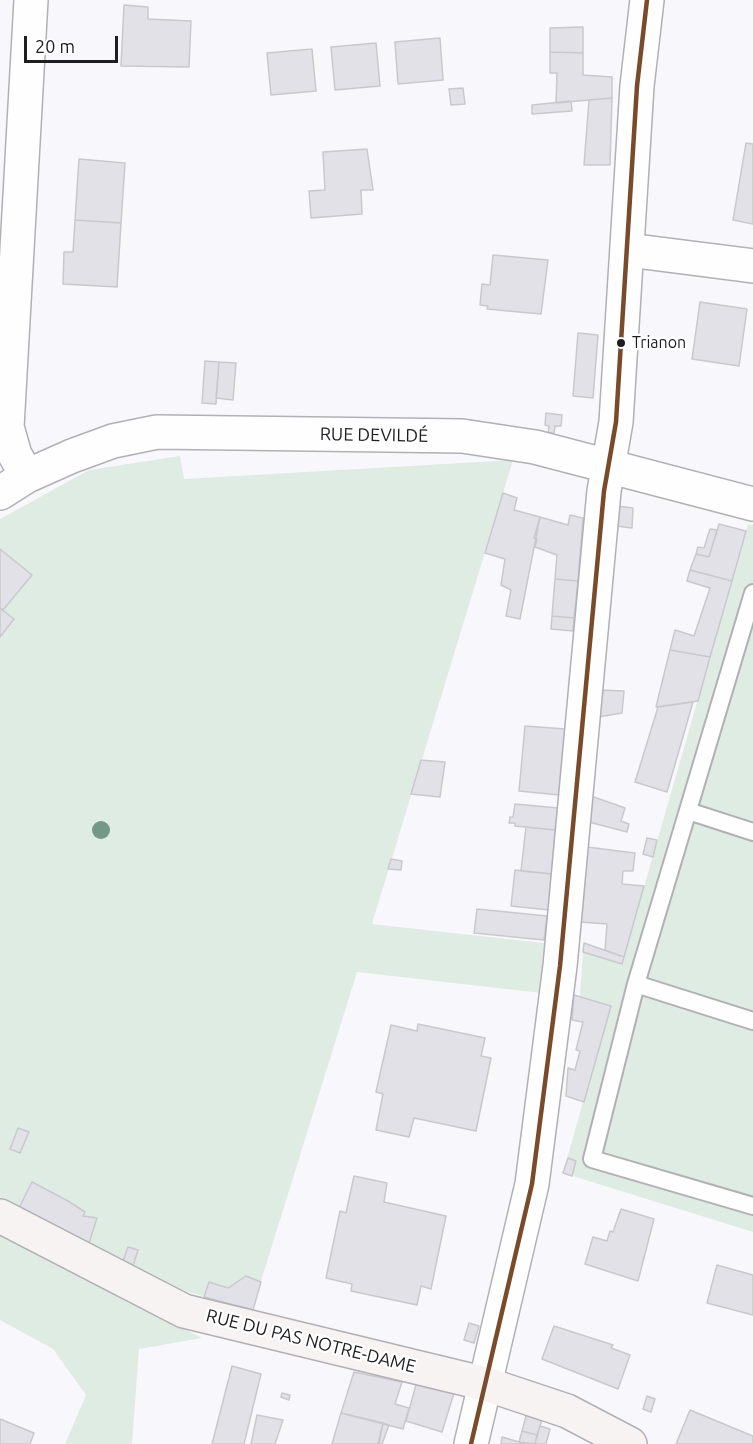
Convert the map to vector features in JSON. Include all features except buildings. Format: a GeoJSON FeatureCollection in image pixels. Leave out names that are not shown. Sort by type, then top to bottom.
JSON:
{"type":"FeatureCollection","features":[{"type":"Feature","properties":{"kind":"street"},"geometry":{"type":"LineString","coordinates":[[27,476],[15,455],[7,427],[31,0]]}},
{"type":"Feature","properties":{"kind":"street"},"geometry":{"type":"LineString","coordinates":[[471,1444],[532,1184],[560,966],[604,491],[616,422],[637,86],[647,0]]}},
{"type":"Feature","properties":{"kind":"street"},"geometry":{"type":"LineString","coordinates":[[628,250],[753,266]]}},
{"type":"Feature","properties":{"kind":"street","name":"RUE DEVILDÉ"},"geometry":{"type":"LineString","coordinates":[[0,493],[27,476],[113,441],[157,432],[462,436],[535,447],[753,504]]}},
{"type":"Feature","properties":{"kind":"street","name":"RUE DU PAS NOTRE-DAME"},"geometry":{"type":"LineString","coordinates":[[0,1216],[184,1311],[486,1384],[567,1411],[630,1444]]}},
{"type":"Feature","properties":{"kind":"lane"},"geometry":{"type":"LineString","coordinates":[[753,593],[746,640],[688,811],[636,984],[592,1159],[753,1206]]}},
{"type":"Feature","properties":{"kind":"lane"},"geometry":{"type":"LineString","coordinates":[[688,811],[753,832]]}},
{"type":"Feature","properties":{"kind":"lane"},"geometry":{"type":"LineString","coordinates":[[636,984],[753,1021]]}},
{"type":"Feature","properties":{"kind":"shaded area"},"geometry":{"type":"Polygon","coordinates":[[[180,456],[184,479],[513,460],[372,924],[544,943],[541,993],[357,972],[252,1310],[185,1291],[0,1197],[0,519],[89,470],[180,456]]]}},
{"type":"Feature","properties":{"kind":"shaded area"},"geometry":{"type":"Polygon","coordinates":[[[748,524],[753,525],[753,1232],[563,1173],[610,1006],[580,996],[583,952],[622,964],[748,524]]]}},
{"type":"Feature","properties":{"kind":"shaded area"},"geometry":{"type":"Polygon","coordinates":[[[0,1235],[202,1338],[139,1349],[132,1444],[65,1444],[86,1395],[53,1349],[0,1320],[0,1235]]]}},
{"type":"Feature","properties":{"kind":"transit line"},"geometry":{"type":"LineString","coordinates":[[471,1444],[532,1184],[560,966],[604,491],[616,422],[637,86],[647,0]]}},
{"type":"Feature","properties":{"kind":"place","name":"Trianon"},"geometry":{"type":"Point","coordinates":[621,343]}}]}
